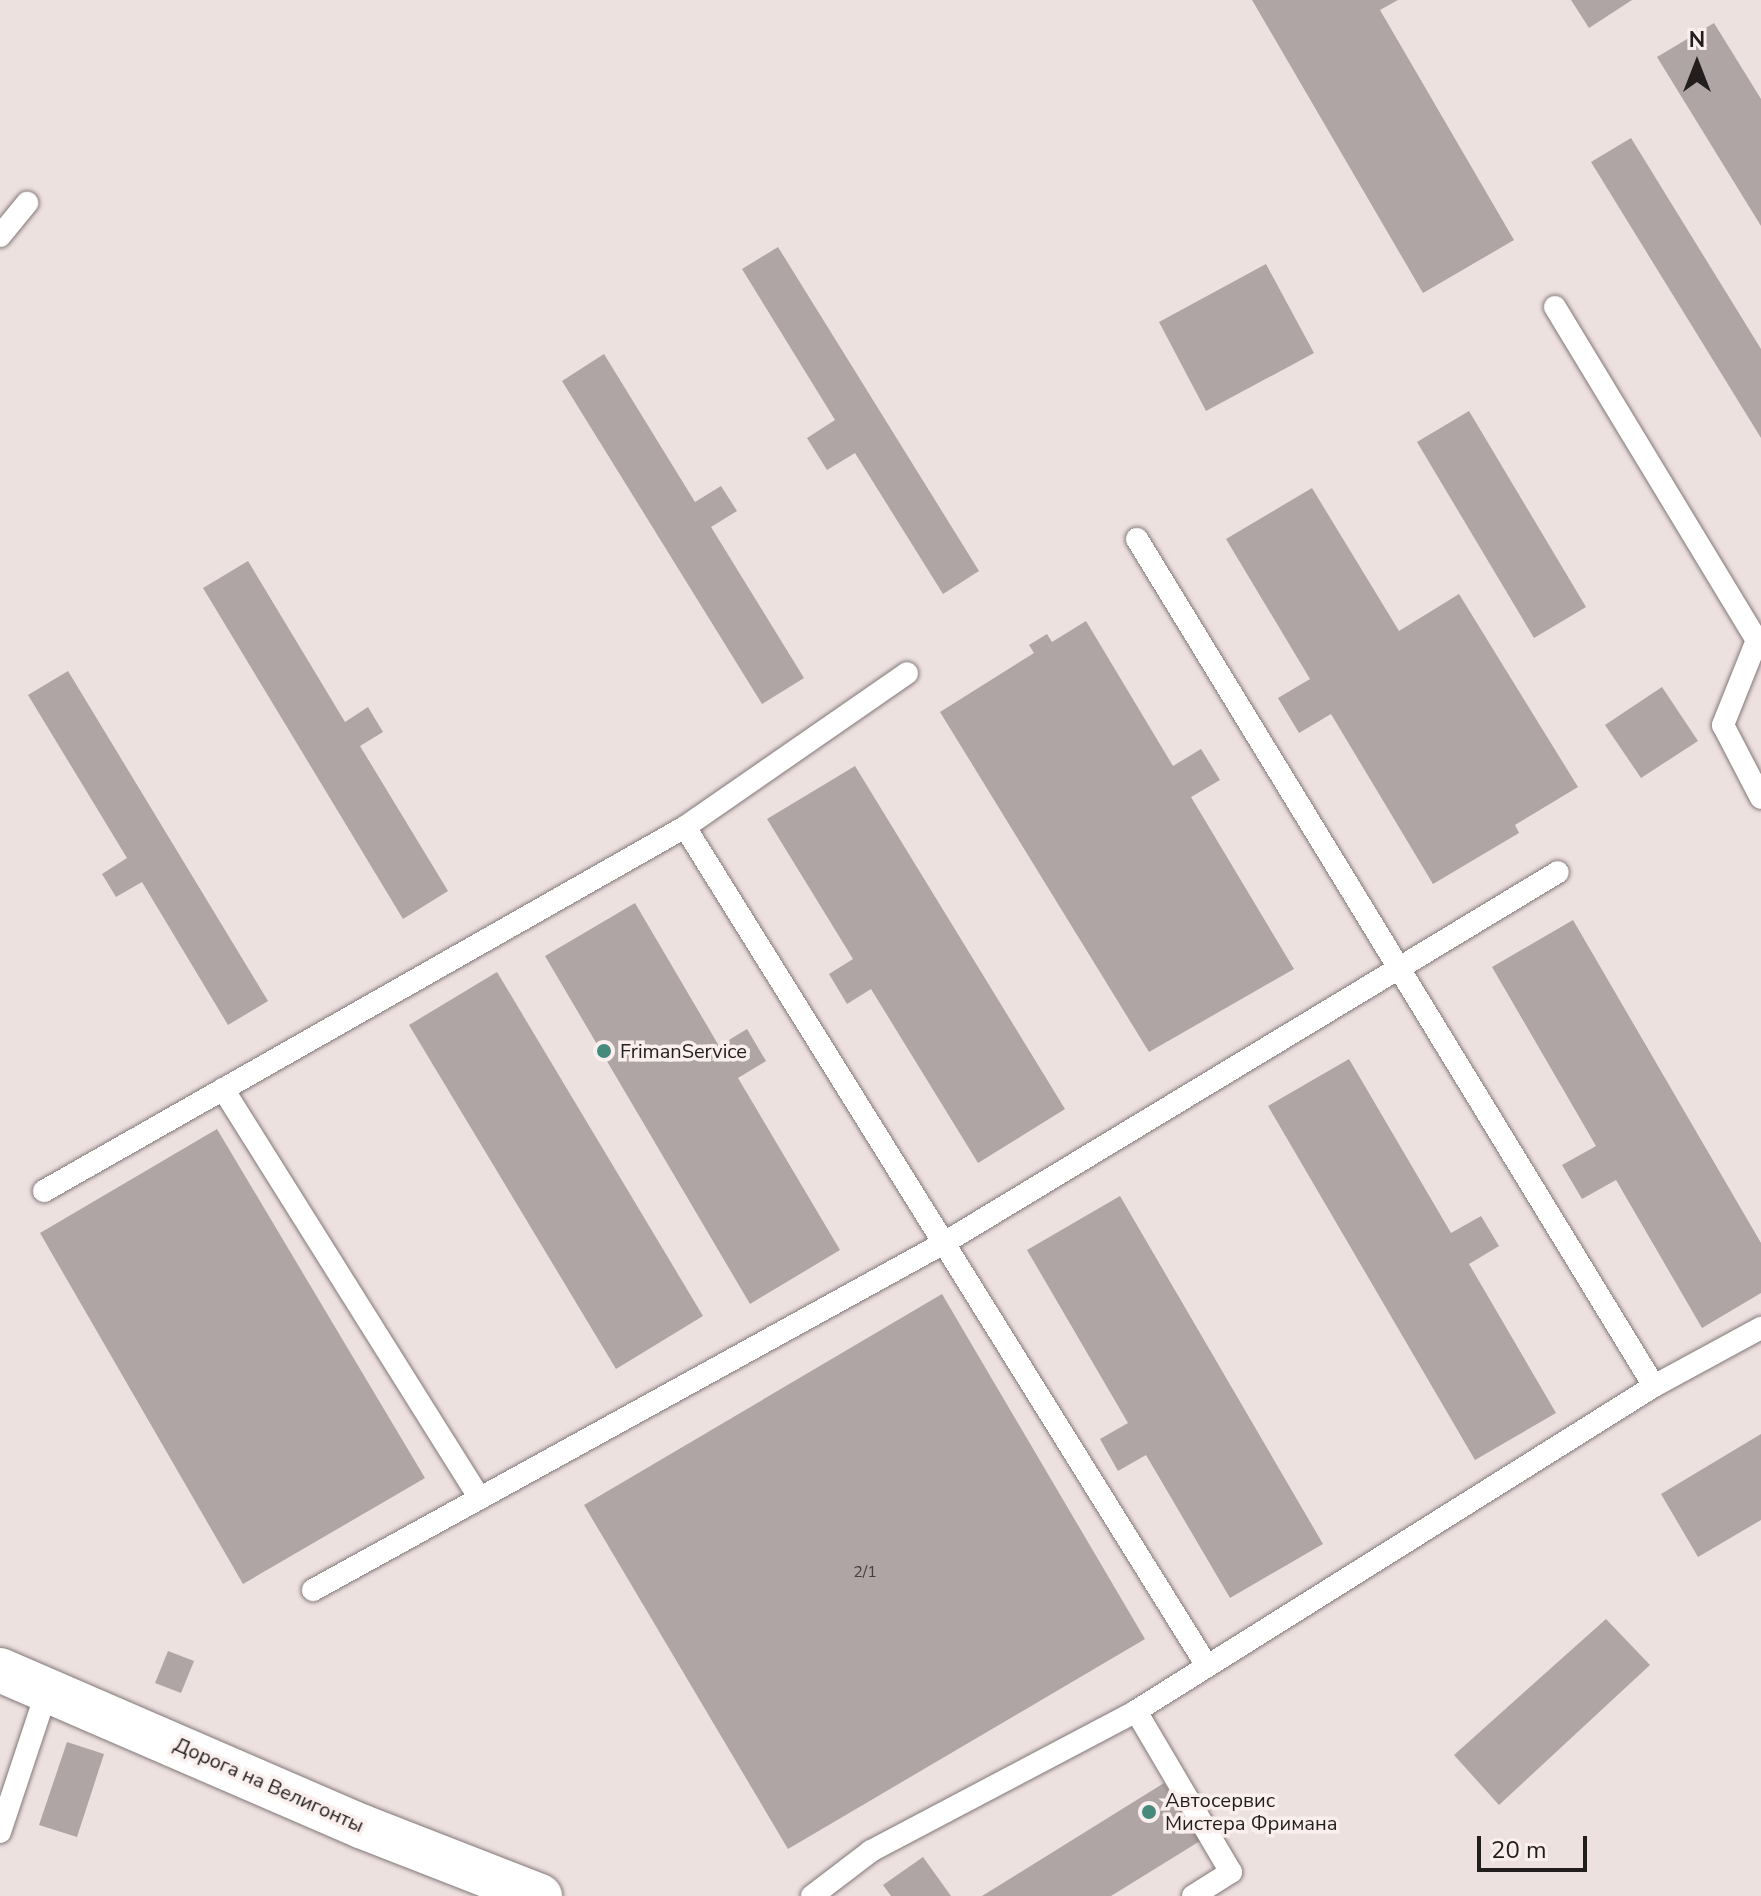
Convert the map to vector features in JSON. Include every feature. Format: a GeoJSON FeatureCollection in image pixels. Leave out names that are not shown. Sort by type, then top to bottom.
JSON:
{"type":"FeatureCollection","features":[{"type":"Feature","properties":{"kind":"street","name":"Дорога на Велигонты"},"geometry":{"type":"LineString","coordinates":[[0,1670],[48,1688],[363,1827],[540,1896]]}},
{"type":"Feature","properties":{"kind":"lane"},"geometry":{"type":"LineString","coordinates":[[0,236],[27,203]]}},
{"type":"Feature","properties":{"kind":"lane"},"geometry":{"type":"LineString","coordinates":[[1555,307],[1757,640],[1723,725],[1761,798]]}},
{"type":"Feature","properties":{"kind":"lane"},"geometry":{"type":"LineString","coordinates":[[1137,539],[1654,1386]]}},
{"type":"Feature","properties":{"kind":"lane"},"geometry":{"type":"LineString","coordinates":[[44,1191],[685,827],[907,673]]}},
{"type":"Feature","properties":{"kind":"lane"},"geometry":{"type":"LineString","coordinates":[[685,827],[1207,1666]]}},
{"type":"Feature","properties":{"kind":"lane"},"geometry":{"type":"LineString","coordinates":[[313,1590],[944,1243],[1558,872]]}},
{"type":"Feature","properties":{"kind":"lane"},"geometry":{"type":"LineString","coordinates":[[223,1089],[480,1498]]}},
{"type":"Feature","properties":{"kind":"lane"},"geometry":{"type":"LineString","coordinates":[[812,1896],[871,1851],[1136,1711],[1654,1386],[1761,1328]]}},
{"type":"Feature","properties":{"kind":"lane"},"geometry":{"type":"LineString","coordinates":[[0,1832],[48,1688]]}},
{"type":"Feature","properties":{"kind":"lane"},"geometry":{"type":"LineString","coordinates":[[1136,1711],[1231,1872],[1193,1896]]}},
{"type":"Feature","properties":{"kind":"building"},"geometry":{"type":"Polygon","coordinates":[[[1252,0],[1398,0],[1380,10],[1514,240],[1423,293],[1252,0]]]}},
{"type":"Feature","properties":{"kind":"building"},"geometry":{"type":"Polygon","coordinates":[[[1571,0],[1632,0],[1589,28],[1571,0]]]}},
{"type":"Feature","properties":{"kind":"building"},"geometry":{"type":"Polygon","coordinates":[[[1714,23],[1761,99],[1761,226],[1657,57],[1714,23]]]}},
{"type":"Feature","properties":{"kind":"building"},"geometry":{"type":"Polygon","coordinates":[[[1631,138],[1761,349],[1761,438],[1591,162],[1631,138]]]}},
{"type":"Feature","properties":{"kind":"building"},"geometry":{"type":"Polygon","coordinates":[[[778,247],[979,571],[943,594],[855,453],[827,470],[807,438],[835,420],[742,269],[778,247]]]}},
{"type":"Feature","properties":{"kind":"building"},"geometry":{"type":"Polygon","coordinates":[[[1266,264],[1314,353],[1206,411],[1159,322],[1266,264]]]}},
{"type":"Feature","properties":{"kind":"building"},"geometry":{"type":"Polygon","coordinates":[[[604,354],[695,502],[721,486],[737,511],[711,527],[804,678],[762,704],[562,381],[604,354]]]}},
{"type":"Feature","properties":{"kind":"building"},"geometry":{"type":"Polygon","coordinates":[[[1469,411],[1586,607],[1534,638],[1417,442],[1469,411]]]}},
{"type":"Feature","properties":{"kind":"building"},"geometry":{"type":"Polygon","coordinates":[[[1312,488],[1399,631],[1459,594],[1578,787],[1515,825],[1519,833],[1433,884],[1331,714],[1299,733],[1278,698],[1310,679],[1226,539],[1312,488]]]}},
{"type":"Feature","properties":{"kind":"building"},"geometry":{"type":"Polygon","coordinates":[[[248,561],[345,722],[368,707],[383,732],[360,746],[448,891],[403,919],[203,588],[248,561]]]}},
{"type":"Feature","properties":{"kind":"building"},"geometry":{"type":"Polygon","coordinates":[[[1086,621],[1173,766],[1201,749],[1220,780],[1191,797],[1294,969],[1149,1052],[940,712],[1034,653],[1029,645],[1047,634],[1052,642],[1086,621]]]}},
{"type":"Feature","properties":{"kind":"building"},"geometry":{"type":"Polygon","coordinates":[[[68,671],[268,1001],[228,1025],[142,882],[116,897],[102,874],[127,858],[28,695],[68,671]]]}},
{"type":"Feature","properties":{"kind":"building"},"geometry":{"type":"Polygon","coordinates":[[[1662,687],[1698,741],[1641,778],[1605,725],[1662,687]]]}},
{"type":"Feature","properties":{"kind":"building"},"geometry":{"type":"Polygon","coordinates":[[[855,766],[1065,1109],[978,1163],[871,989],[847,1004],[829,974],[853,959],[767,819],[855,766]]]}},
{"type":"Feature","properties":{"kind":"building"},"geometry":{"type":"Polygon","coordinates":[[[635,903],[719,1046],[747,1029],[766,1061],[738,1078],[840,1250],[750,1304],[545,956],[635,903]]]}},
{"type":"Feature","properties":{"kind":"building"},"geometry":{"type":"Polygon","coordinates":[[[1573,920],[1761,1243],[1761,1293],[1702,1328],[1616,1180],[1582,1199],[1562,1165],[1596,1146],[1492,967],[1573,920]]]}},
{"type":"Feature","properties":{"kind":"building"},"geometry":{"type":"Polygon","coordinates":[[[497,972],[703,1316],[616,1369],[409,1025],[497,972]]]}},
{"type":"Feature","properties":{"kind":"building"},"geometry":{"type":"Polygon","coordinates":[[[1349,1059],[1451,1233],[1481,1216],[1499,1246],[1469,1264],[1556,1413],[1475,1460],[1268,1106],[1349,1059]]]}},
{"type":"Feature","properties":{"kind":"building"},"geometry":{"type":"Polygon","coordinates":[[[217,1129],[425,1478],[243,1584],[40,1233],[217,1129]]]}},
{"type":"Feature","properties":{"kind":"building"},"geometry":{"type":"Polygon","coordinates":[[[1120,1196],[1323,1544],[1230,1598],[1146,1455],[1118,1471],[1100,1439],[1128,1423],[1027,1250],[1120,1196]]]}},
{"type":"Feature","properties":{"kind":"building"},"geometry":{"type":"Polygon","coordinates":[[[942,1294],[1145,1639],[788,1849],[584,1505],[942,1294]]]}},
{"type":"Feature","properties":{"kind":"building"},"geometry":{"type":"Polygon","coordinates":[[[1761,1434],[1761,1520],[1698,1557],[1661,1494],[1761,1434]]]}},
{"type":"Feature","properties":{"kind":"building"},"geometry":{"type":"Polygon","coordinates":[[[1606,1619],[1650,1665],[1499,1805],[1454,1755],[1606,1619]]]}},
{"type":"Feature","properties":{"kind":"building"},"geometry":{"type":"Polygon","coordinates":[[[168,1651],[194,1661],[181,1693],[155,1683],[168,1651]]]}},
{"type":"Feature","properties":{"kind":"building"},"geometry":{"type":"Polygon","coordinates":[[[67,1742],[104,1754],[77,1837],[39,1825],[67,1742]]]}},
{"type":"Feature","properties":{"kind":"building","name":"Автосервис Мистера Фримана"},"geometry":{"type":"Polygon","coordinates":[[[1164,1783],[1200,1841],[1111,1896],[982,1896],[1164,1783]]]}},
{"type":"Feature","properties":{"kind":"building"},"geometry":{"type":"Polygon","coordinates":[[[923,1857],[951,1896],[891,1896],[883,1885],[923,1857]]]}},
{"type":"Feature","properties":{"kind":"place","name":"FrimanService"},"geometry":{"type":"Point","coordinates":[604,1051]}},
{"type":"Feature","properties":{"kind":"place","name":"Автосервис Мистера Фримана"},"geometry":{"type":"Point","coordinates":[1149,1812]}}]}
